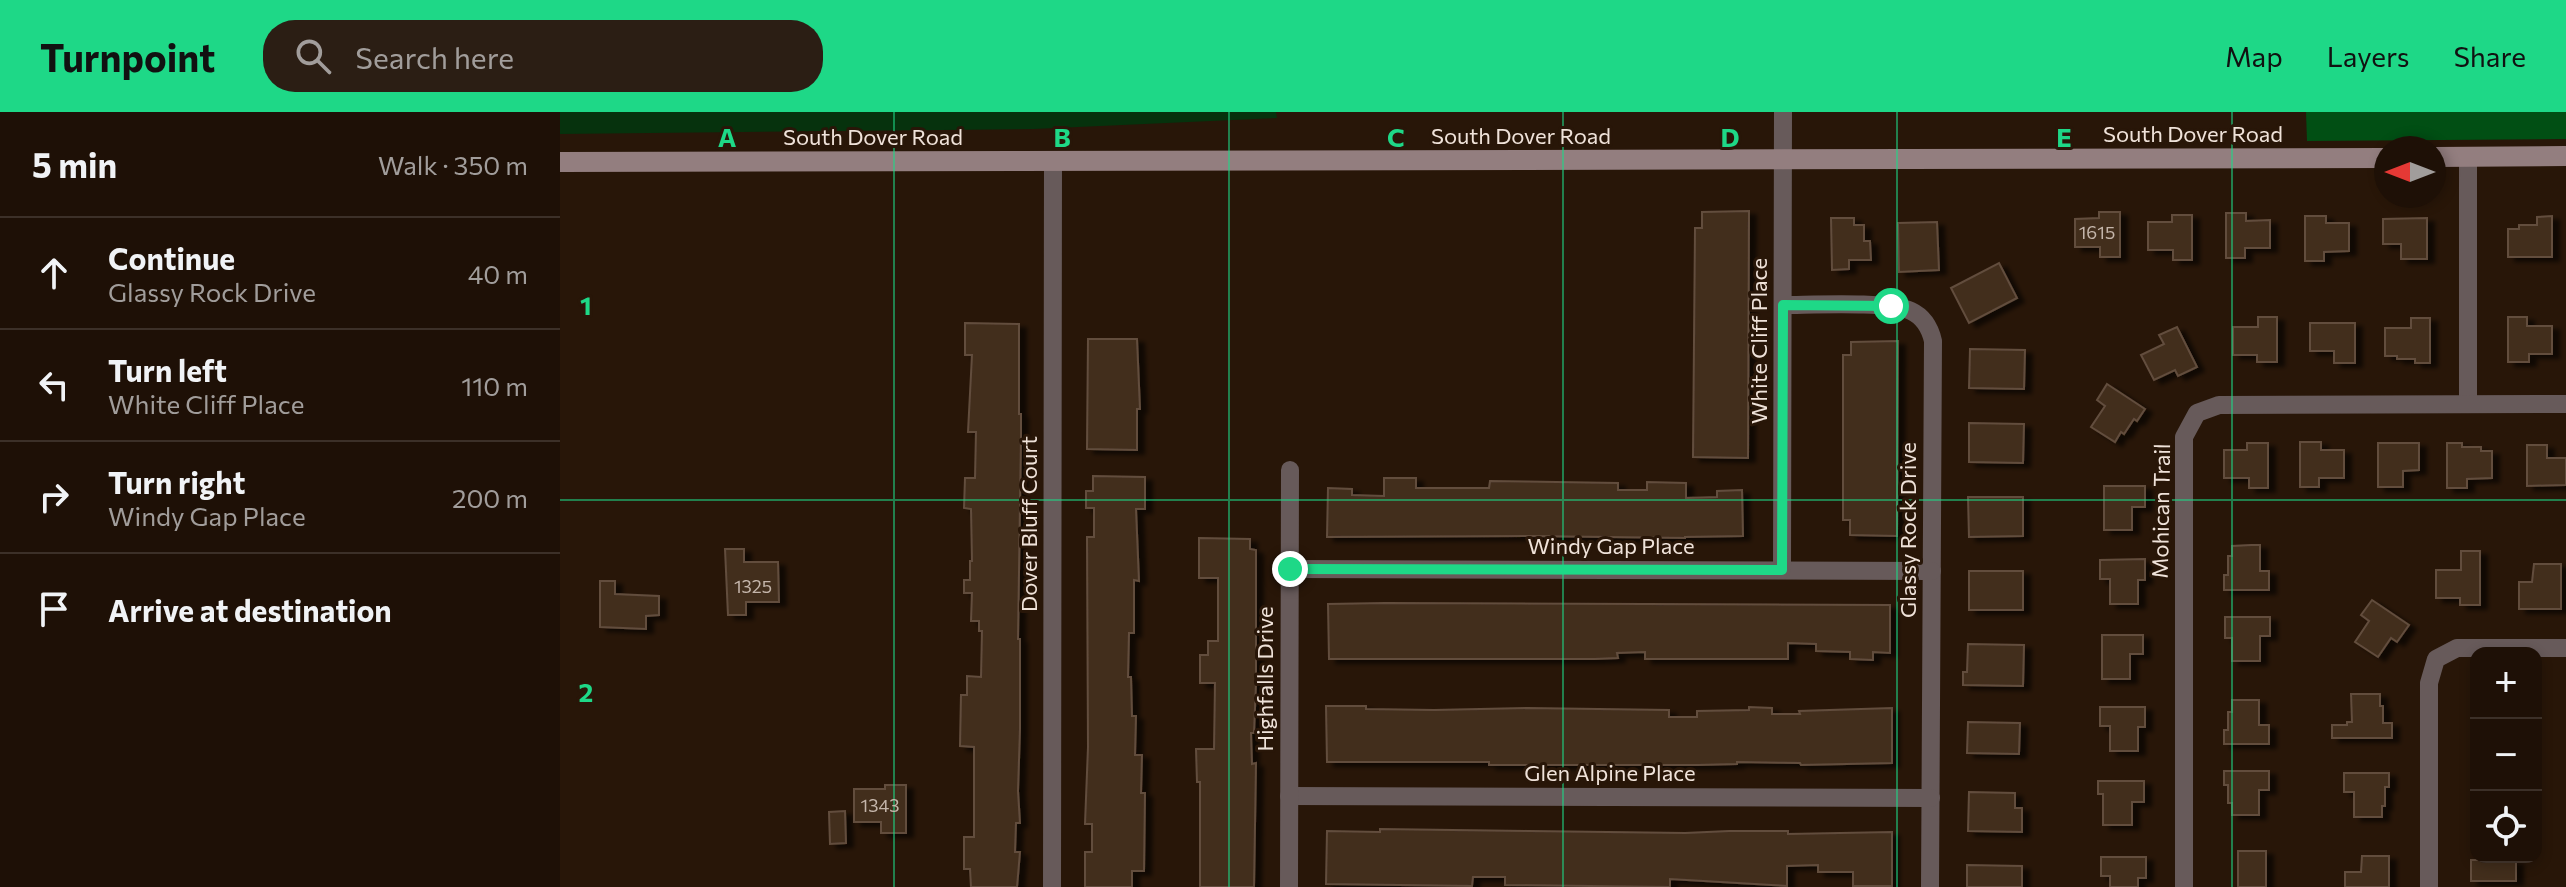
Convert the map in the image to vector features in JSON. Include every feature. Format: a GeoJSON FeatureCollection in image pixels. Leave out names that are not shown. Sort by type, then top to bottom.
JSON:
{"type":"FeatureCollection","features":[{"type":"Feature","properties":{"kind":"street","name":"White Cliff Place"},"geometry":{"type":"LineString","coordinates":[[1782,570],[1783,112]]}},
{"type":"Feature","properties":{"kind":"street"},"geometry":{"type":"LineString","coordinates":[[2446,157],[2566,156]]}},
{"type":"Feature","properties":{"kind":"street"},"geometry":{"type":"LineString","coordinates":[[2468,157],[2468,404]]}},
{"type":"Feature","properties":{"kind":"street","name":"South Dover Road"},"geometry":{"type":"LineString","coordinates":[[560,162],[2374,158]]}},
{"type":"Feature","properties":{"kind":"street","name":"Dover Bluff Court"},"geometry":{"type":"LineString","coordinates":[[1052,887],[1053,161]]}},
{"type":"Feature","properties":{"kind":"street","name":"Glassy Rock Drive"},"geometry":{"type":"LineString","coordinates":[[1783,305],[1891,306],[1911,310],[1930,329],[1933,341],[1930,887]]}},
{"type":"Feature","properties":{"kind":"street","name":"Mohican Trail"},"geometry":{"type":"LineString","coordinates":[[2184,887],[2184,437],[2197,413],[2219,405],[2566,404]]}},
{"type":"Feature","properties":{"kind":"street","name":"Highfalls Drive"},"geometry":{"type":"LineString","coordinates":[[1289,887],[1290,470]]}},
{"type":"Feature","properties":{"kind":"street","name":"Windy Gap Place"},"geometry":{"type":"LineString","coordinates":[[1290,569],[1932,571]]}},
{"type":"Feature","properties":{"kind":"street"},"geometry":{"type":"LineString","coordinates":[[2429,887],[2429,683],[2436,659],[2457,648],[2566,648]]}},
{"type":"Feature","properties":{"kind":"street","name":"Glen Alpine Place"},"geometry":{"type":"LineString","coordinates":[[1289,796],[1931,798]]}},
{"type":"Feature","properties":{"kind":"green space"},"geometry":{"type":"Polygon","coordinates":[[[560,112],[1276,112],[1277,118],[1034,129],[560,134],[560,112]]]}},
{"type":"Feature","properties":{"kind":"green space"},"geometry":{"type":"Polygon","coordinates":[[[2306,112],[2566,112],[2566,139],[2446,140],[2446,136],[2374,136],[2374,140],[2307,141],[2306,112]]]}},
{"type":"Feature","properties":{"kind":"building"},"geometry":{"type":"Polygon","coordinates":[[[1749,211],[1748,458],[1693,457],[1695,228],[1702,228],[1702,212],[1749,211]]]}},
{"type":"Feature","properties":{"kind":"building"},"geometry":{"type":"Polygon","coordinates":[[[2099,212],[2120,212],[2120,257],[2100,257],[2100,247],[2075,247],[2075,219],[2099,218],[2099,212]]]}},
{"type":"Feature","properties":{"kind":"building"},"geometry":{"type":"Polygon","coordinates":[[[2226,213],[2246,213],[2246,221],[2270,220],[2270,248],[2245,248],[2245,258],[2226,258],[2226,213]]]}},
{"type":"Feature","properties":{"kind":"building"},"geometry":{"type":"Polygon","coordinates":[[[2172,215],[2192,215],[2192,260],[2173,260],[2173,250],[2148,250],[2148,222],[2172,222],[2172,215]]]}},
{"type":"Feature","properties":{"kind":"building"},"geometry":{"type":"Polygon","coordinates":[[[2305,216],[2326,216],[2326,223],[2349,223],[2349,251],[2324,252],[2324,261],[2305,261],[2305,216]]]}},
{"type":"Feature","properties":{"kind":"building"},"geometry":{"type":"Polygon","coordinates":[[[2552,216],[2552,257],[2508,257],[2508,229],[2519,229],[2519,225],[2537,225],[2537,217],[2552,216]]]}},
{"type":"Feature","properties":{"kind":"building"},"geometry":{"type":"Polygon","coordinates":[[[1831,218],[1854,218],[1854,225],[1864,225],[1864,241],[1870,241],[1871,260],[1849,260],[1849,269],[1832,270],[1831,218]]]}},
{"type":"Feature","properties":{"kind":"building"},"geometry":{"type":"Polygon","coordinates":[[[2427,218],[2427,259],[2401,259],[2401,244],[2383,244],[2383,219],[2427,218]]]}},
{"type":"Feature","properties":{"kind":"building"},"geometry":{"type":"Polygon","coordinates":[[[1937,222],[1939,270],[1899,272],[1898,223],[1937,222]]]}},
{"type":"Feature","properties":{"kind":"building"},"geometry":{"type":"Polygon","coordinates":[[[1999,263],[2017,298],[1969,323],[1951,288],[1999,263]]]}},
{"type":"Feature","properties":{"kind":"building"},"geometry":{"type":"Polygon","coordinates":[[[2258,317],[2277,317],[2277,362],[2257,362],[2257,355],[2233,355],[2233,327],[2258,327],[2258,317]]]}},
{"type":"Feature","properties":{"kind":"building"},"geometry":{"type":"Polygon","coordinates":[[[2508,317],[2527,317],[2527,326],[2552,326],[2552,354],[2529,354],[2529,362],[2508,362],[2508,317]]]}},
{"type":"Feature","properties":{"kind":"building"},"geometry":{"type":"Polygon","coordinates":[[[2411,318],[2430,318],[2430,363],[2385,356],[2385,328],[2411,328],[2411,318]]]}},
{"type":"Feature","properties":{"kind":"building"},"geometry":{"type":"Polygon","coordinates":[[[965,323],[1019,324],[1020,823],[1016,823],[1015,852],[1020,852],[1017,887],[971,887],[970,869],[964,869],[964,837],[974,837],[974,747],[960,746],[961,695],[967,695],[967,676],[981,677],[982,631],[979,631],[979,621],[971,621],[972,593],[964,593],[964,580],[970,580],[972,561],[971,509],[964,508],[965,478],[975,478],[976,432],[968,432],[972,355],[965,355],[965,323]]]}},
{"type":"Feature","properties":{"kind":"building"},"geometry":{"type":"Polygon","coordinates":[[[2310,323],[2355,323],[2355,363],[2334,363],[2334,351],[2310,351],[2310,323]]]}},
{"type":"Feature","properties":{"kind":"building"},"geometry":{"type":"Polygon","coordinates":[[[2177,327],[2197,367],[2178,376],[2175,370],[2154,380],[2141,355],[2164,344],[2159,335],[2177,327]]]}},
{"type":"Feature","properties":{"kind":"building"},"geometry":{"type":"Polygon","coordinates":[[[1088,339],[1137,339],[1140,409],[1137,409],[1137,450],[1087,449],[1088,339]]]}},
{"type":"Feature","properties":{"kind":"building"},"geometry":{"type":"Polygon","coordinates":[[[1898,341],[1897,536],[1850,535],[1850,520],[1843,520],[1843,355],[1851,355],[1851,342],[1898,341]]]}},
{"type":"Feature","properties":{"kind":"building"},"geometry":{"type":"Polygon","coordinates":[[[1970,349],[2025,350],[2024,389],[1969,388],[1970,349]]]}},
{"type":"Feature","properties":{"kind":"building"},"geometry":{"type":"Polygon","coordinates":[[[2107,384],[2145,409],[2115,442],[2091,427],[2105,406],[2097,400],[2107,384]]]}},
{"type":"Feature","properties":{"kind":"building"},"geometry":{"type":"Polygon","coordinates":[[[1969,423],[2024,424],[2023,463],[1969,462],[1969,423]]]}},
{"type":"Feature","properties":{"kind":"building"},"geometry":{"type":"Polygon","coordinates":[[[2300,442],[2321,442],[2321,450],[2344,450],[2344,478],[2319,478],[2319,487],[2300,487],[2300,442]]]}},
{"type":"Feature","properties":{"kind":"building"},"geometry":{"type":"Polygon","coordinates":[[[2247,443],[2268,443],[2268,488],[2249,488],[2249,478],[2224,478],[2224,450],[2247,450],[2247,443]]]}},
{"type":"Feature","properties":{"kind":"building"},"geometry":{"type":"Polygon","coordinates":[[[2378,443],[2419,443],[2419,470],[2403,471],[2403,487],[2378,487],[2378,443]]]}},
{"type":"Feature","properties":{"kind":"building"},"geometry":{"type":"Polygon","coordinates":[[[2447,443],[2462,443],[2462,447],[2481,447],[2481,451],[2492,451],[2492,478],[2467,479],[2467,488],[2447,488],[2447,443]]]}},
{"type":"Feature","properties":{"kind":"building"},"geometry":{"type":"Polygon","coordinates":[[[2527,445],[2547,445],[2547,458],[2566,458],[2566,485],[2527,486],[2527,445]]]}},
{"type":"Feature","properties":{"kind":"building"},"geometry":{"type":"Polygon","coordinates":[[[1093,476],[1145,477],[1145,509],[1136,509],[1139,581],[1134,580],[1134,633],[1129,633],[1128,677],[1131,677],[1132,716],[1136,716],[1135,755],[1142,755],[1144,871],[1132,871],[1132,887],[1085,887],[1085,852],[1092,852],[1092,824],[1085,824],[1088,747],[1087,537],[1094,537],[1094,508],[1086,508],[1086,491],[1093,491],[1093,476]]]}},
{"type":"Feature","properties":{"kind":"building"},"geometry":{"type":"Polygon","coordinates":[[[1384,478],[1416,478],[1416,488],[1489,488],[1490,481],[1618,483],[1618,490],[1647,490],[1647,482],[1686,483],[1686,498],[1717,497],[1717,491],[1742,490],[1743,536],[1327,537],[1328,488],[1352,489],[1352,495],[1384,496],[1384,478]]]}},
{"type":"Feature","properties":{"kind":"building"},"geometry":{"type":"Polygon","coordinates":[[[2104,486],[2145,486],[2145,507],[2132,507],[2132,530],[2104,530],[2104,486]]]}},
{"type":"Feature","properties":{"kind":"building"},"geometry":{"type":"Polygon","coordinates":[[[1968,497],[2023,497],[2023,536],[1969,537],[1968,497]]]}},
{"type":"Feature","properties":{"kind":"building"},"geometry":{"type":"Polygon","coordinates":[[[1199,538],[1250,539],[1250,549],[1256,550],[1256,683],[1254,733],[1251,733],[1252,764],[1256,763],[1254,887],[1200,887],[1200,782],[1197,782],[1196,749],[1214,749],[1215,683],[1200,683],[1200,655],[1208,655],[1208,641],[1218,641],[1218,578],[1199,578],[1199,538]]]}},
{"type":"Feature","properties":{"kind":"building"},"geometry":{"type":"Polygon","coordinates":[[[2260,545],[2260,571],[2269,571],[2269,590],[2224,590],[2224,575],[2228,575],[2228,556],[2232,556],[2232,546],[2260,545]]]}},
{"type":"Feature","properties":{"kind":"building"},"geometry":{"type":"Polygon","coordinates":[[[725,549],[744,549],[744,562],[778,562],[779,602],[746,602],[746,615],[728,615],[725,549]]]}},
{"type":"Feature","properties":{"kind":"building"},"geometry":{"type":"Polygon","coordinates":[[[2461,551],[2480,551],[2480,605],[2460,605],[2460,598],[2436,598],[2436,570],[2461,570],[2461,551]]]}},
{"type":"Feature","properties":{"kind":"building"},"geometry":{"type":"Polygon","coordinates":[[[2145,559],[2145,580],[2138,580],[2138,604],[2110,604],[2110,579],[2100,579],[2100,560],[2145,559]]]}},
{"type":"Feature","properties":{"kind":"building"},"geometry":{"type":"Polygon","coordinates":[[[2534,564],[2561,564],[2561,609],[2519,609],[2519,582],[2532,582],[2534,564]]]}},
{"type":"Feature","properties":{"kind":"building"},"geometry":{"type":"Polygon","coordinates":[[[1969,571],[2023,571],[2023,610],[1969,610],[1969,571]]]}},
{"type":"Feature","properties":{"kind":"building"},"geometry":{"type":"Polygon","coordinates":[[[600,581],[615,581],[615,594],[659,596],[659,615],[646,616],[646,629],[600,627],[600,581]]]}},
{"type":"Feature","properties":{"kind":"building"},"geometry":{"type":"Polygon","coordinates":[[[2372,600],[2409,625],[2397,642],[2391,638],[2378,657],[2355,642],[2369,621],[2361,615],[2372,600]]]}},
{"type":"Feature","properties":{"kind":"building"},"geometry":{"type":"Polygon","coordinates":[[[1328,604],[1890,605],[1890,653],[1873,652],[1873,660],[1850,659],[1850,652],[1816,651],[1816,644],[1788,643],[1788,659],[1645,659],[1645,652],[1617,653],[1618,658],[1595,659],[1329,659],[1328,604]]]}},
{"type":"Feature","properties":{"kind":"building"},"geometry":{"type":"Polygon","coordinates":[[[2225,617],[2270,617],[2270,636],[2260,636],[2260,661],[2232,661],[2232,638],[2225,638],[2225,617]]]}},
{"type":"Feature","properties":{"kind":"building"},"geometry":{"type":"Polygon","coordinates":[[[2102,635],[2143,635],[2143,654],[2130,654],[2130,679],[2102,679],[2102,635]]]}},
{"type":"Feature","properties":{"kind":"building"},"geometry":{"type":"Polygon","coordinates":[[[1968,644],[2024,645],[2023,686],[1963,685],[1968,644]]]}},
{"type":"Feature","properties":{"kind":"building"},"geometry":{"type":"Polygon","coordinates":[[[2351,694],[2380,694],[2383,723],[2392,723],[2392,738],[2332,738],[2332,725],[2352,722],[2351,694]]]}},
{"type":"Feature","properties":{"kind":"building"},"geometry":{"type":"Polygon","coordinates":[[[2232,700],[2259,700],[2259,725],[2269,725],[2269,744],[2224,744],[2224,730],[2228,730],[2232,700]]]}},
{"type":"Feature","properties":{"kind":"building"},"geometry":{"type":"Polygon","coordinates":[[[1326,706],[1434,710],[1669,710],[1669,717],[1697,717],[1697,711],[1749,710],[1749,707],[1772,708],[1772,714],[1892,708],[1892,763],[1489,765],[1489,762],[1327,762],[1326,706]]]}},
{"type":"Feature","properties":{"kind":"building"},"geometry":{"type":"Polygon","coordinates":[[[2100,707],[2145,707],[2145,727],[2138,727],[2138,751],[2110,751],[2110,726],[2100,726],[2100,707]]]}},
{"type":"Feature","properties":{"kind":"building"},"geometry":{"type":"Polygon","coordinates":[[[1968,722],[2020,723],[2019,754],[1967,753],[1968,722]]]}},
{"type":"Feature","properties":{"kind":"building"},"geometry":{"type":"Polygon","coordinates":[[[2224,771],[2269,771],[2269,790],[2259,790],[2259,815],[2232,815],[2228,785],[2224,785],[2224,771]]]}},
{"type":"Feature","properties":{"kind":"building"},"geometry":{"type":"Polygon","coordinates":[[[2344,773],[2389,773],[2382,817],[2354,817],[2354,792],[2344,792],[2344,773]]]}},
{"type":"Feature","properties":{"kind":"building"},"geometry":{"type":"Polygon","coordinates":[[[2098,781],[2144,781],[2144,802],[2132,802],[2132,825],[2103,825],[2103,794],[2098,794],[2098,781]]]}},
{"type":"Feature","properties":{"kind":"building"},"geometry":{"type":"Polygon","coordinates":[[[885,785],[906,785],[906,833],[881,833],[881,822],[854,822],[854,789],[885,789],[885,785]]]}},
{"type":"Feature","properties":{"kind":"building"},"geometry":{"type":"Polygon","coordinates":[[[1969,792],[2015,793],[2015,808],[2022,808],[2022,832],[1968,831],[1969,792]]]}},
{"type":"Feature","properties":{"kind":"building"},"geometry":{"type":"Polygon","coordinates":[[[845,811],[846,843],[830,844],[829,812],[845,811]]]}},
{"type":"Feature","properties":{"kind":"building"},"geometry":{"type":"Polygon","coordinates":[[[1380,829],[1685,833],[1788,831],[1788,834],[1892,832],[1892,886],[1853,886],[1853,872],[1818,872],[1818,865],[1787,866],[1787,886],[1670,879],[1670,887],[1505,885],[1505,877],[1473,877],[1472,886],[1326,884],[1327,831],[1380,832],[1380,829]]]}},
{"type":"Feature","properties":{"kind":"building"},"geometry":{"type":"Polygon","coordinates":[[[2238,851],[2266,851],[2266,887],[2238,887],[2238,851]]]}},
{"type":"Feature","properties":{"kind":"building"},"geometry":{"type":"Polygon","coordinates":[[[2362,856],[2389,856],[2389,887],[2345,887],[2345,872],[2361,872],[2362,856]]]}},
{"type":"Feature","properties":{"kind":"building"},"geometry":{"type":"Polygon","coordinates":[[[2101,857],[2146,857],[2146,878],[2138,878],[2138,887],[2110,887],[2110,876],[2101,876],[2101,857]]]}},
{"type":"Feature","properties":{"kind":"building"},"geometry":{"type":"Polygon","coordinates":[[[2471,863],[2516,863],[2516,881],[2471,881],[2471,863]]]}},
{"type":"Feature","properties":{"kind":"building"},"geometry":{"type":"Polygon","coordinates":[[[1967,865],[2022,866],[2022,887],[1967,887],[1967,865]]]}},
{"type":"Feature","properties":{"kind":"route"},"geometry":{"type":"LineString","coordinates":[[1290,569],[1782,570],[1783,305],[1891,306]]}}]}
